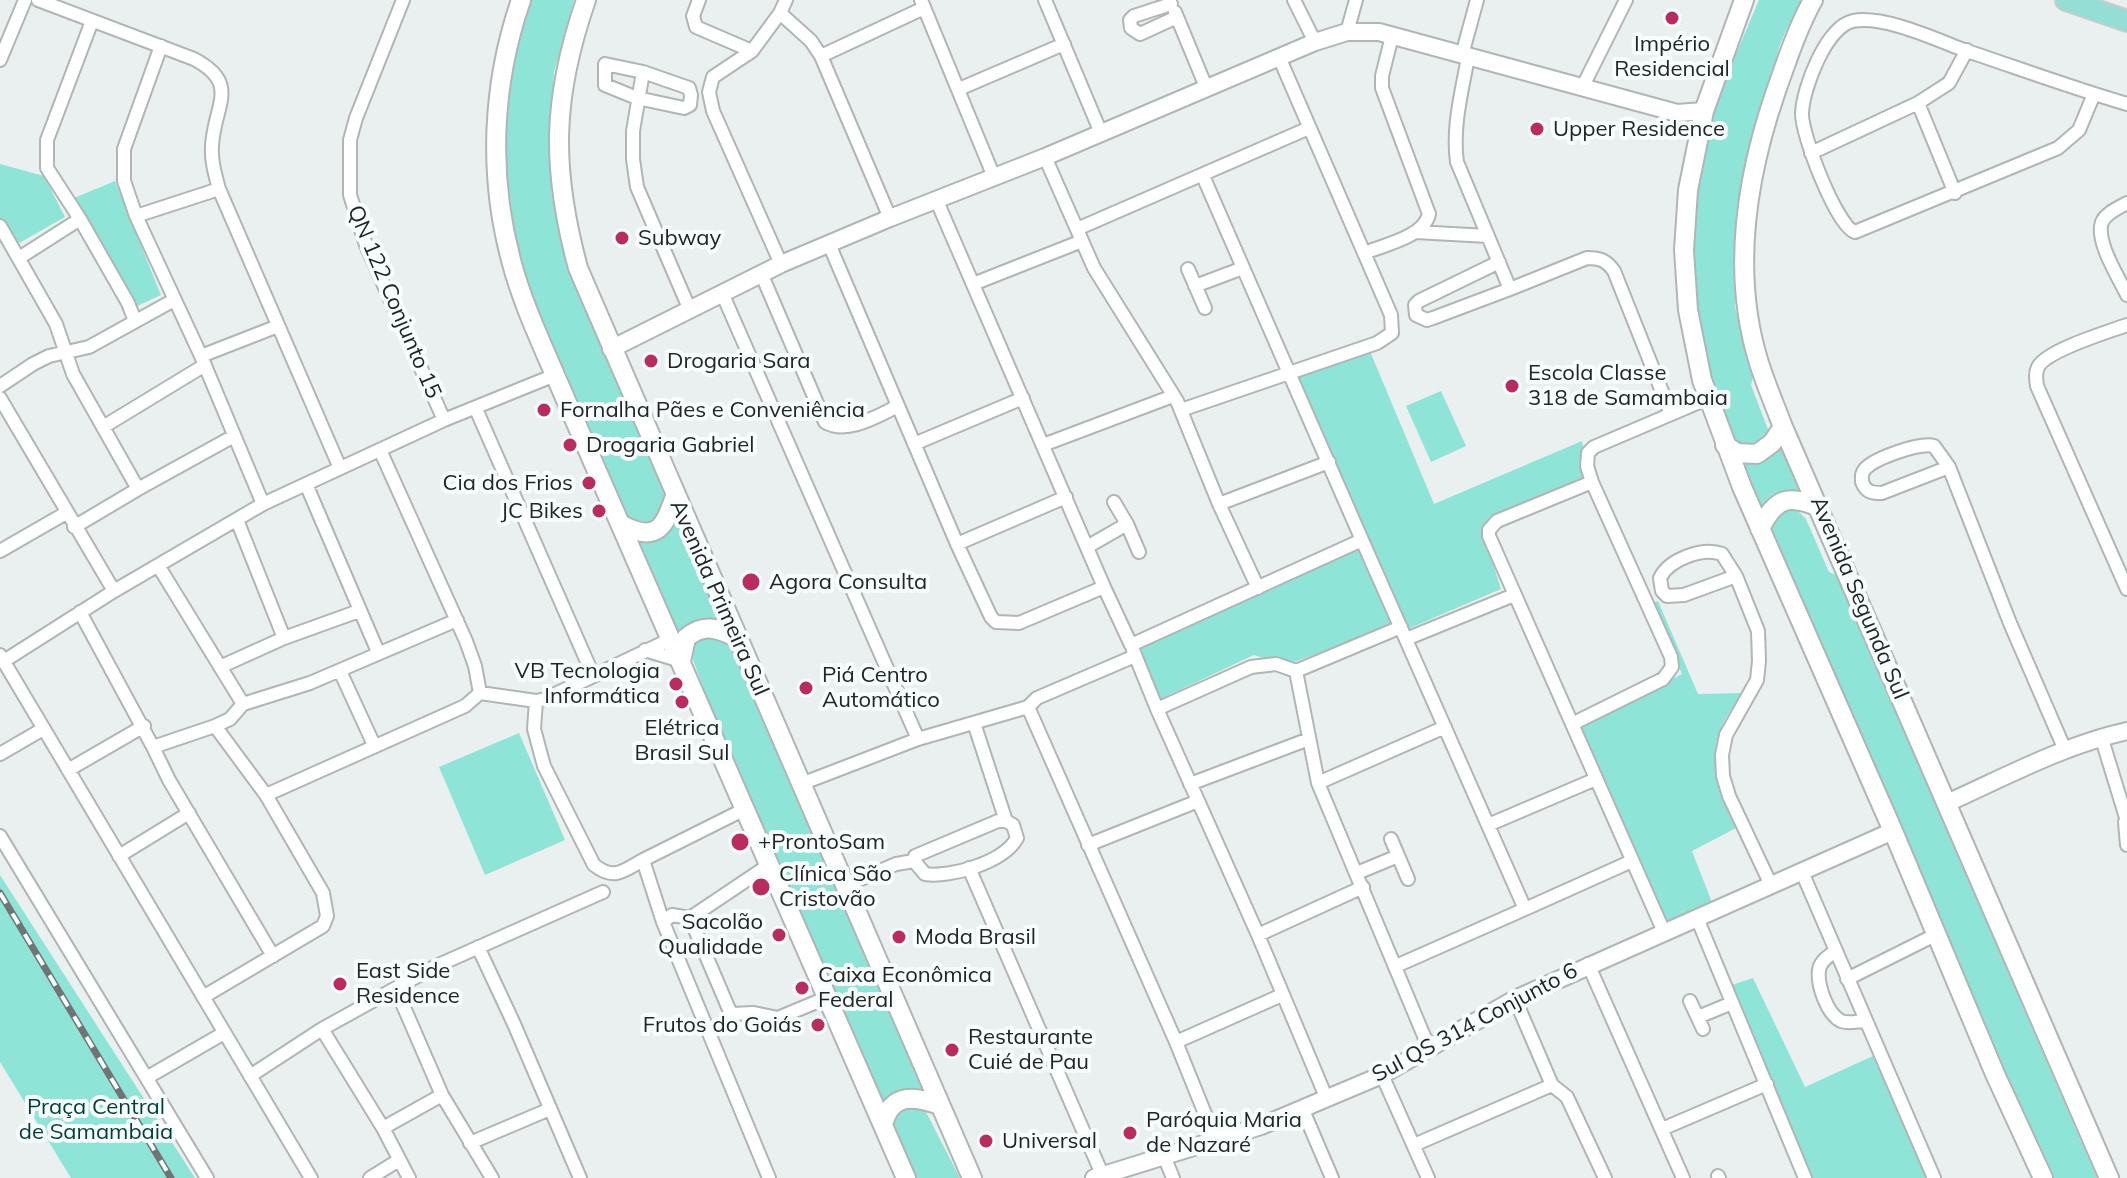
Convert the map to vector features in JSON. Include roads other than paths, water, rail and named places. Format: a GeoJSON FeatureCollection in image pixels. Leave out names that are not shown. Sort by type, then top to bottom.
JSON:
{"type":"FeatureCollection","features":[{"type":"Feature","properties":{"kind":"main road","name":"Avenida Primeira Sul"},"geometry":{"type":"LineString","coordinates":[[586,0],[560,95],[558,129],[560,177],[578,268],[972,1178]]}},
{"type":"Feature","properties":{"kind":"main road"},"geometry":{"type":"LineString","coordinates":[[1744,0],[1704,111],[1688,190],[1684,250],[1688,310],[1697,360],[1725,445],[1760,529],[1893,831],[1995,1074],[2043,1178]]}},
{"type":"Feature","properties":{"kind":"main road","name":"Avenida Segunda Sul"},"geometry":{"type":"LineString","coordinates":[[1813,0],[1802,19],[1761,132],[1749,189],[1744,239],[1747,299],[1758,361],[1783,427],[2109,1178]]}},
{"type":"Feature","properties":{"kind":"main road"},"geometry":{"type":"LineString","coordinates":[[2066,0],[2127,21]]}},
{"type":"Feature","properties":{"kind":"main road"},"geometry":{"type":"LineString","coordinates":[[515,5],[498,101],[495,158],[501,215],[511,263],[555,375],[906,1178]]}},
{"type":"Feature","properties":{"kind":"main road"},"geometry":{"type":"LineString","coordinates":[[1725,445],[1737,453],[1757,454],[1772,443],[1783,427]]}},
{"type":"Feature","properties":{"kind":"main road"},"geometry":{"type":"LineString","coordinates":[[622,525],[641,533],[657,530],[668,518],[675,496]]}},
{"type":"Feature","properties":{"kind":"main road"},"geometry":{"type":"LineString","coordinates":[[1760,529],[1772,508],[1786,500],[1805,501],[1819,507]]}},
{"type":"Feature","properties":{"kind":"main road"},"geometry":{"type":"LineString","coordinates":[[681,661],[686,638],[699,629],[717,628],[736,637]]}},
{"type":"Feature","properties":{"kind":"main road"},"geometry":{"type":"LineString","coordinates":[[883,1125],[892,1107],[906,1099],[923,1098],[940,1105]]}},
{"type":"Feature","properties":{"kind":"street"},"geometry":{"type":"LineString","coordinates":[[0,60],[25,0]]}},
{"type":"Feature","properties":{"kind":"street"},"geometry":{"type":"LineString","coordinates":[[38,0],[213,69],[221,85],[222,99],[212,143],[212,166],[219,189],[340,468]]}},
{"type":"Feature","properties":{"kind":"street","name":"QN 122 Conjunto 15"},"geometry":{"type":"LineString","coordinates":[[403,0],[350,140],[350,195],[366,245],[444,420]]}},
{"type":"Feature","properties":{"kind":"street"},"geometry":{"type":"LineString","coordinates":[[699,0],[693,16],[696,27],[752,51]]}},
{"type":"Feature","properties":{"kind":"street"},"geometry":{"type":"LineString","coordinates":[[781,264],[713,111],[709,92],[713,77],[752,51],[786,0]]}},
{"type":"Feature","properties":{"kind":"street"},"geometry":{"type":"LineString","coordinates":[[1045,0],[1101,133]]}},
{"type":"Feature","properties":{"kind":"street"},"geometry":{"type":"LineString","coordinates":[[1294,0],[1315,42]]}},
{"type":"Feature","properties":{"kind":"street"},"geometry":{"type":"LineString","coordinates":[[1347,32],[1356,0]]}},
{"type":"Feature","properties":{"kind":"street"},"geometry":{"type":"LineString","coordinates":[[1477,0],[1465,56],[1455,145],[1464,183],[1510,289]]}},
{"type":"Feature","properties":{"kind":"street"},"geometry":{"type":"LineString","coordinates":[[1582,88],[1626,0]]}},
{"type":"Feature","properties":{"kind":"street"},"geometry":{"type":"LineString","coordinates":[[1177,17],[1140,34],[1133,31],[1130,24],[1134,16],[1170,2],[1177,17],[1206,87]]}},
{"type":"Feature","properties":{"kind":"street"},"geometry":{"type":"LineString","coordinates":[[821,56],[923,4],[994,177]]}},
{"type":"Feature","properties":{"kind":"street"},"geometry":{"type":"LineString","coordinates":[[780,13],[811,41],[821,56],[890,218]]}},
{"type":"Feature","properties":{"kind":"street"},"geometry":{"type":"LineString","coordinates":[[2094,94],[2079,130],[2071,140],[2032,160],[1864,231],[1849,231],[1843,224],[1811,153],[1803,123],[1804,98],[1823,47],[1835,30],[1857,20],[1901,28],[2127,104]]}},
{"type":"Feature","properties":{"kind":"street"},"geometry":{"type":"LineString","coordinates":[[92,21],[50,131],[45,150],[47,168],[80,219],[135,321]]}},
{"type":"Feature","properties":{"kind":"street"},"geometry":{"type":"LineString","coordinates":[[611,349],[781,264],[1045,157],[1315,42],[1347,32],[1379,32],[1677,113],[1704,111]]}},
{"type":"Feature","properties":{"kind":"street"},"geometry":{"type":"LineString","coordinates":[[1364,253],[1415,232],[1428,220],[1426,203],[1382,88],[1392,36]]}},
{"type":"Feature","properties":{"kind":"street"},"geometry":{"type":"LineString","coordinates":[[959,89],[1064,44]]}},
{"type":"Feature","properties":{"kind":"street"},"geometry":{"type":"LineString","coordinates":[[161,46],[124,149],[124,181],[136,216],[203,360],[263,504]]}},
{"type":"Feature","properties":{"kind":"street"},"geometry":{"type":"LineString","coordinates":[[1811,153],[1918,103],[1949,83],[1967,50]]}},
{"type":"Feature","properties":{"kind":"street"},"geometry":{"type":"LineString","coordinates":[[1181,410],[1377,343],[1392,333],[1391,315],[1279,57]]}},
{"type":"Feature","properties":{"kind":"street"},"geometry":{"type":"LineString","coordinates":[[605,64],[643,72],[689,88],[690,105],[684,108],[637,98],[605,85],[605,64]]}},
{"type":"Feature","properties":{"kind":"street"},"geometry":{"type":"LineString","coordinates":[[643,72],[637,98],[633,159],[637,187],[689,308]]}},
{"type":"Feature","properties":{"kind":"street"},"geometry":{"type":"LineString","coordinates":[[1918,103],[1955,193]]}},
{"type":"Feature","properties":{"kind":"street"},"geometry":{"type":"LineString","coordinates":[[1677,113],[1698,136]]}},
{"type":"Feature","properties":{"kind":"street"},"geometry":{"type":"LineString","coordinates":[[973,284],[1309,128]]}},
{"type":"Feature","properties":{"kind":"street"},"geometry":{"type":"LineString","coordinates":[[1045,157],[1109,297],[1181,410],[1219,504],[1258,588]]}},
{"type":"Feature","properties":{"kind":"street"},"geometry":{"type":"LineString","coordinates":[[1203,176],[1525,909]]}},
{"type":"Feature","properties":{"kind":"street"},"geometry":{"type":"LineString","coordinates":[[136,216],[219,189]]}},
{"type":"Feature","properties":{"kind":"street"},"geometry":{"type":"LineString","coordinates":[[936,199],[1326,1097]]}},
{"type":"Feature","properties":{"kind":"street"},"geometry":{"type":"LineString","coordinates":[[2127,203],[2109,213],[2102,221],[2101,229],[2103,245],[2127,295]]}},
{"type":"Feature","properties":{"kind":"street"},"geometry":{"type":"LineString","coordinates":[[19,258],[80,219]]}},
{"type":"Feature","properties":{"kind":"street"},"geometry":{"type":"LineString","coordinates":[[0,226],[56,324],[73,374],[138,489]]}},
{"type":"Feature","properties":{"kind":"street"},"geometry":{"type":"LineString","coordinates":[[1415,232],[1488,236]]}},
{"type":"Feature","properties":{"kind":"street"},"geometry":{"type":"LineString","coordinates":[[829,244],[979,595],[996,622],[1019,623],[1104,587]]}},
{"type":"Feature","properties":{"kind":"street"},"geometry":{"type":"LineString","coordinates":[[1499,262],[1419,301],[1415,305],[1416,315],[1421,319],[1433,318],[1587,258],[1599,258],[1614,271],[1671,414]]}},
{"type":"Feature","properties":{"kind":"street"},"geometry":{"type":"LineString","coordinates":[[1195,286],[1243,268]]}},
{"type":"Feature","properties":{"kind":"street"},"geometry":{"type":"LineString","coordinates":[[1188,269],[1205,308]]}},
{"type":"Feature","properties":{"kind":"street"},"geometry":{"type":"LineString","coordinates":[[761,273],[825,422],[833,426],[861,423],[898,406]]}},
{"type":"Feature","properties":{"kind":"street"},"geometry":{"type":"LineString","coordinates":[[722,293],[918,739]]}},
{"type":"Feature","properties":{"kind":"street"},"geometry":{"type":"LineString","coordinates":[[0,386],[33,364],[89,347],[174,300]]}},
{"type":"Feature","properties":{"kind":"street"},"geometry":{"type":"LineString","coordinates":[[2127,325],[2047,357],[2037,368],[2035,376],[2037,386],[2122,563],[2127,589]]}},
{"type":"Feature","properties":{"kind":"street"},"geometry":{"type":"LineString","coordinates":[[103,427],[203,360],[278,326]]}},
{"type":"Feature","properties":{"kind":"street"},"geometry":{"type":"LineString","coordinates":[[311,1178],[2,658],[263,504],[444,420],[555,375]]}},
{"type":"Feature","properties":{"kind":"street"},"geometry":{"type":"LineString","coordinates":[[1043,445],[1173,396]]}},
{"type":"Feature","properties":{"kind":"street"},"geometry":{"type":"LineString","coordinates":[[0,398],[114,591]]}},
{"type":"Feature","properties":{"kind":"street"},"geometry":{"type":"LineString","coordinates":[[914,444],[1023,398]]}},
{"type":"Feature","properties":{"kind":"street"},"geometry":{"type":"LineString","coordinates":[[1572,724],[1663,679],[1671,671],[1671,657],[1592,482],[1586,458],[1594,447],[1709,398]]}},
{"type":"Feature","properties":{"kind":"street"},"geometry":{"type":"LineString","coordinates":[[476,409],[593,675]]}},
{"type":"Feature","properties":{"kind":"street"},"geometry":{"type":"LineString","coordinates":[[74,527],[234,436]]}},
{"type":"Feature","properties":{"kind":"street"},"geometry":{"type":"LineString","coordinates":[[1949,467],[1882,493],[1872,493],[1865,489],[1862,482],[1866,468],[1880,460],[1919,445],[1934,446],[1949,467],[2010,623],[2065,750]]}},
{"type":"Feature","properties":{"kind":"street"},"geometry":{"type":"LineString","coordinates":[[380,450],[457,620],[475,666],[480,693]]}},
{"type":"Feature","properties":{"kind":"street"},"geometry":{"type":"LineString","coordinates":[[1219,504],[1329,462]]}},
{"type":"Feature","properties":{"kind":"street"},"geometry":{"type":"LineString","coordinates":[[1592,482],[1491,525],[1491,544],[1664,932]]}},
{"type":"Feature","properties":{"kind":"street"},"geometry":{"type":"LineString","coordinates":[[306,484],[378,652]]}},
{"type":"Feature","properties":{"kind":"street"},"geometry":{"type":"LineString","coordinates":[[957,544],[1066,497]]}},
{"type":"Feature","properties":{"kind":"street"},"geometry":{"type":"LineString","coordinates":[[1114,502],[1139,552]]}},
{"type":"Feature","properties":{"kind":"street"},"geometry":{"type":"LineString","coordinates":[[0,551],[66,513]]}},
{"type":"Feature","properties":{"kind":"street"},"geometry":{"type":"LineString","coordinates":[[237,520],[284,638]]}},
{"type":"Feature","properties":{"kind":"street"},"geometry":{"type":"LineString","coordinates":[[1087,547],[1127,524]]}},
{"type":"Feature","properties":{"kind":"street"},"geometry":{"type":"LineString","coordinates":[[801,784],[918,739],[1028,707],[1037,698],[1362,540]]}},
{"type":"Feature","properties":{"kind":"street"},"geometry":{"type":"LineString","coordinates":[[1736,576],[1684,595],[1667,596],[1662,591],[1660,578],[1663,571],[1695,554],[1715,551],[1725,556],[1736,576],[1758,631],[1757,680],[1726,735],[1722,755],[1723,776],[1729,796],[1771,885]]}},
{"type":"Feature","properties":{"kind":"street"},"geometry":{"type":"LineString","coordinates":[[159,567],[243,704]]}},
{"type":"Feature","properties":{"kind":"street"},"geometry":{"type":"LineString","coordinates":[[1645,599],[1662,591]]}},
{"type":"Feature","properties":{"kind":"street"},"geometry":{"type":"LineString","coordinates":[[1157,709],[1251,667],[1276,664],[1296,671],[1514,595]]}},
{"type":"Feature","properties":{"kind":"street"},"geometry":{"type":"LineString","coordinates":[[222,666],[284,638],[359,611]]}},
{"type":"Feature","properties":{"kind":"street"},"geometry":{"type":"LineString","coordinates":[[80,612],[144,726],[169,780],[273,956]]}},
{"type":"Feature","properties":{"kind":"street"},"geometry":{"type":"LineString","coordinates":[[153,747],[230,719],[243,704],[340,671],[457,620]]}},
{"type":"Feature","properties":{"kind":"street"},"geometry":{"type":"LineString","coordinates":[[266,795],[465,706],[480,693],[536,701],[545,699],[671,639]]}},
{"type":"Feature","properties":{"kind":"street"},"geometry":{"type":"LineString","coordinates":[[645,650],[681,661]]}},
{"type":"Feature","properties":{"kind":"street"},"geometry":{"type":"LineString","coordinates":[[340,671],[374,745]]}},
{"type":"Feature","properties":{"kind":"street"},"geometry":{"type":"LineString","coordinates":[[1296,671],[1318,783],[1429,1048]]}},
{"type":"Feature","properties":{"kind":"street"},"geometry":{"type":"LineString","coordinates":[[536,701],[534,729],[544,766],[594,865],[605,874],[619,874],[745,809]]}},
{"type":"Feature","properties":{"kind":"street"},"geometry":{"type":"LineString","coordinates":[[1028,707],[1176,1042],[1216,1141]]}},
{"type":"Feature","properties":{"kind":"street"},"geometry":{"type":"LineString","coordinates":[[974,723],[1006,821]]}},
{"type":"Feature","properties":{"kind":"street"},"geometry":{"type":"LineString","coordinates":[[68,770],[144,726]]}},
{"type":"Feature","properties":{"kind":"street"},"geometry":{"type":"LineString","coordinates":[[203,997],[323,926],[327,916],[326,903],[266,795],[215,726]]}},
{"type":"Feature","properties":{"kind":"street"},"geometry":{"type":"LineString","coordinates":[[1318,783],[1445,727]]}},
{"type":"Feature","properties":{"kind":"street"},"geometry":{"type":"LineString","coordinates":[[0,754],[43,729]]}},
{"type":"Feature","properties":{"kind":"street"},"geometry":{"type":"LineString","coordinates":[[1947,803],[2065,750],[2101,736],[2127,731]]}},
{"type":"Feature","properties":{"kind":"street"},"geometry":{"type":"LineString","coordinates":[[2101,736],[2126,822],[2127,845]]}},
{"type":"Feature","properties":{"kind":"street"},"geometry":{"type":"LineString","coordinates":[[1190,784],[1309,739]]}},
{"type":"Feature","properties":{"kind":"street"},"geometry":{"type":"LineString","coordinates":[[1488,825],[1596,779]]}},
{"type":"Feature","properties":{"kind":"street"},"geometry":{"type":"LineString","coordinates":[[1088,845],[1198,801]]}},
{"type":"Feature","properties":{"kind":"street"},"geometry":{"type":"LineString","coordinates":[[119,856],[189,813]]}},
{"type":"Feature","properties":{"kind":"street"},"geometry":{"type":"LineString","coordinates":[[998,821],[1013,825],[1017,838],[1012,847],[969,868],[931,875],[921,871],[914,861],[915,856],[933,847],[998,821]]}},
{"type":"Feature","properties":{"kind":"street","name":"Sul QS 314 Conjunto 6"},"geometry":{"type":"LineString","coordinates":[[1098,1176],[1261,1126],[1382,1075],[1515,999],[1588,964],[1893,831]]}},
{"type":"Feature","properties":{"kind":"street"},"geometry":{"type":"LineString","coordinates":[[0,836],[207,1178]]}},
{"type":"Feature","properties":{"kind":"street"},"geometry":{"type":"LineString","coordinates":[[1391,839],[1408,879]]}},
{"type":"Feature","properties":{"kind":"street"},"geometry":{"type":"LineString","coordinates":[[1357,873],[1398,856]]}},
{"type":"Feature","properties":{"kind":"street"},"geometry":{"type":"LineString","coordinates":[[643,860],[663,922],[769,1178]]}},
{"type":"Feature","properties":{"kind":"street"},"geometry":{"type":"LineString","coordinates":[[845,886],[887,868],[914,861]]}},
{"type":"Feature","properties":{"kind":"street"},"geometry":{"type":"LineString","coordinates":[[1396,966],[1632,861]]}},
{"type":"Feature","properties":{"kind":"street"},"geometry":{"type":"LineString","coordinates":[[663,922],[672,915],[690,918],[769,865]]}},
{"type":"Feature","properties":{"kind":"street"},"geometry":{"type":"LineString","coordinates":[[969,868],[1098,1176]]}},
{"type":"Feature","properties":{"kind":"street"},"geometry":{"type":"LineString","coordinates":[[1802,872],[1934,1178]]}},
{"type":"Feature","properties":{"kind":"street"},"geometry":{"type":"LineString","coordinates":[[1258,935],[1363,887]]}},
{"type":"Feature","properties":{"kind":"street"},"geometry":{"type":"LineString","coordinates":[[250,1076],[322,1029],[434,967],[603,892]]}},
{"type":"Feature","properties":{"kind":"street"},"geometry":{"type":"LineString","coordinates":[[690,918],[731,1014]]}},
{"type":"Feature","properties":{"kind":"street"},"geometry":{"type":"LineString","coordinates":[[1697,918],[1805,1178]]}},
{"type":"Feature","properties":{"kind":"street"},"geometry":{"type":"LineString","coordinates":[[1847,979],[1937,934]]}},
{"type":"Feature","properties":{"kind":"street"},"geometry":{"type":"LineString","coordinates":[[478,947],[580,1178]]}},
{"type":"Feature","properties":{"kind":"street"},"geometry":{"type":"LineString","coordinates":[[1835,951],[1819,969],[1826,1001],[1838,1019],[1846,1022],[1866,1021]]}},
{"type":"Feature","properties":{"kind":"street"},"geometry":{"type":"LineString","coordinates":[[1588,964],[1682,1177]]}},
{"type":"Feature","properties":{"kind":"street"},"geometry":{"type":"LineString","coordinates":[[396,989],[442,1095],[492,1178]]}},
{"type":"Feature","properties":{"kind":"street"},"geometry":{"type":"LineString","coordinates":[[1176,1042],[1282,995]]}},
{"type":"Feature","properties":{"kind":"street"},"geometry":{"type":"LineString","coordinates":[[708,1031],[721,1025],[731,1014],[754,1013],[778,1018],[826,998]]}},
{"type":"Feature","properties":{"kind":"street"},"geometry":{"type":"LineString","coordinates":[[1515,999],[1552,1085],[1567,1097],[1605,1178]]}},
{"type":"Feature","properties":{"kind":"street"},"geometry":{"type":"LineString","coordinates":[[1690,1001],[1701,1023],[1732,1003]]}},
{"type":"Feature","properties":{"kind":"street"},"geometry":{"type":"LineString","coordinates":[[322,1029],[383,1128],[409,1178]]}},
{"type":"Feature","properties":{"kind":"street"},"geometry":{"type":"LineString","coordinates":[[148,1077],[224,1033]]}},
{"type":"Feature","properties":{"kind":"street"},"geometry":{"type":"LineString","coordinates":[[1382,1075],[1428,1178]]}},
{"type":"Feature","properties":{"kind":"street"},"geometry":{"type":"LineString","coordinates":[[1662,1129],[1767,1084]]}},
{"type":"Feature","properties":{"kind":"street"},"geometry":{"type":"LineString","coordinates":[[1414,1145],[1552,1085]]}},
{"type":"Feature","properties":{"kind":"street"},"geometry":{"type":"LineString","coordinates":[[383,1128],[442,1095]]}},
{"type":"Feature","properties":{"kind":"street"},"geometry":{"type":"LineString","coordinates":[[1302,1108],[1332,1178]]}},
{"type":"Feature","properties":{"kind":"street"},"geometry":{"type":"LineString","coordinates":[[470,1143],[550,1109]]}},
{"type":"Feature","properties":{"kind":"street"},"geometry":{"type":"LineString","coordinates":[[1164,1156],[1173,1178]]}},
{"type":"Feature","properties":{"kind":"street"},"geometry":{"type":"LineString","coordinates":[[370,1178],[399,1160]]}},
{"type":"Feature","properties":{"kind":"railway"},"geometry":{"type":"LineString","coordinates":[[0,893],[171,1178]]}},
{"type":"Feature","properties":{"kind":"place","name":"Império Residencial"},"geometry":{"type":"Point","coordinates":[1672,18]}},
{"type":"Feature","properties":{"kind":"place","name":"Upper Residence"},"geometry":{"type":"Point","coordinates":[1537,129]}},
{"type":"Feature","properties":{"kind":"place","name":"Subway"},"geometry":{"type":"Point","coordinates":[622,238]}},
{"type":"Feature","properties":{"kind":"place","name":"Drogaria Sara"},"geometry":{"type":"Point","coordinates":[651,361]}},
{"type":"Feature","properties":{"kind":"place","name":"Escola Classe 318 de Samambaia"},"geometry":{"type":"Point","coordinates":[1512,386]}},
{"type":"Feature","properties":{"kind":"place","name":"Fornalha Pães e Conveniência"},"geometry":{"type":"Point","coordinates":[544,410]}},
{"type":"Feature","properties":{"kind":"place","name":"Drogaria Gabriel"},"geometry":{"type":"Point","coordinates":[570,445]}},
{"type":"Feature","properties":{"kind":"place","name":"Cia dos Frios"},"geometry":{"type":"Point","coordinates":[589,483]}},
{"type":"Feature","properties":{"kind":"place","name":"JC Bikes"},"geometry":{"type":"Point","coordinates":[599,511]}},
{"type":"Feature","properties":{"kind":"place","name":"Agora Consulta"},"geometry":{"type":"Point","coordinates":[751,582]}},
{"type":"Feature","properties":{"kind":"place","name":"VB Tecnologia Informática"},"geometry":{"type":"Point","coordinates":[676,684]}},
{"type":"Feature","properties":{"kind":"place","name":"Piá Centro Automático"},"geometry":{"type":"Point","coordinates":[806,688]}},
{"type":"Feature","properties":{"kind":"place","name":"Elétrica Brasil Sul"},"geometry":{"type":"Point","coordinates":[682,702]}},
{"type":"Feature","properties":{"kind":"place","name":"+ProntoSam"},"geometry":{"type":"Point","coordinates":[740,842]}},
{"type":"Feature","properties":{"kind":"place","name":"Clínica São Cristovão"},"geometry":{"type":"Point","coordinates":[761,887]}},
{"type":"Feature","properties":{"kind":"place","name":"Sacolão Qualidade"},"geometry":{"type":"Point","coordinates":[779,935]}},
{"type":"Feature","properties":{"kind":"place","name":"Moda Brasil"},"geometry":{"type":"Point","coordinates":[899,937]}},
{"type":"Feature","properties":{"kind":"place","name":"East Side Residence"},"geometry":{"type":"Point","coordinates":[340,984]}},
{"type":"Feature","properties":{"kind":"place","name":"Caixa Econômica Federal"},"geometry":{"type":"Point","coordinates":[802,988]}},
{"type":"Feature","properties":{"kind":"place","name":"Frutos do Goiás"},"geometry":{"type":"Point","coordinates":[818,1025]}},
{"type":"Feature","properties":{"kind":"place","name":"Restaurante Cuié de Pau"},"geometry":{"type":"Point","coordinates":[952,1050]}},
{"type":"Feature","properties":{"kind":"place","name":"Paróquia Maria de Nazaré"},"geometry":{"type":"Point","coordinates":[1130,1133]}},
{"type":"Feature","properties":{"kind":"place","name":"Universal"},"geometry":{"type":"Point","coordinates":[986,1141]}},
{"type":"Feature","properties":{"kind":"park label","name":"Praça Central de Samambaia"},"geometry":{"type":"Point","coordinates":[96,1120]}}]}
